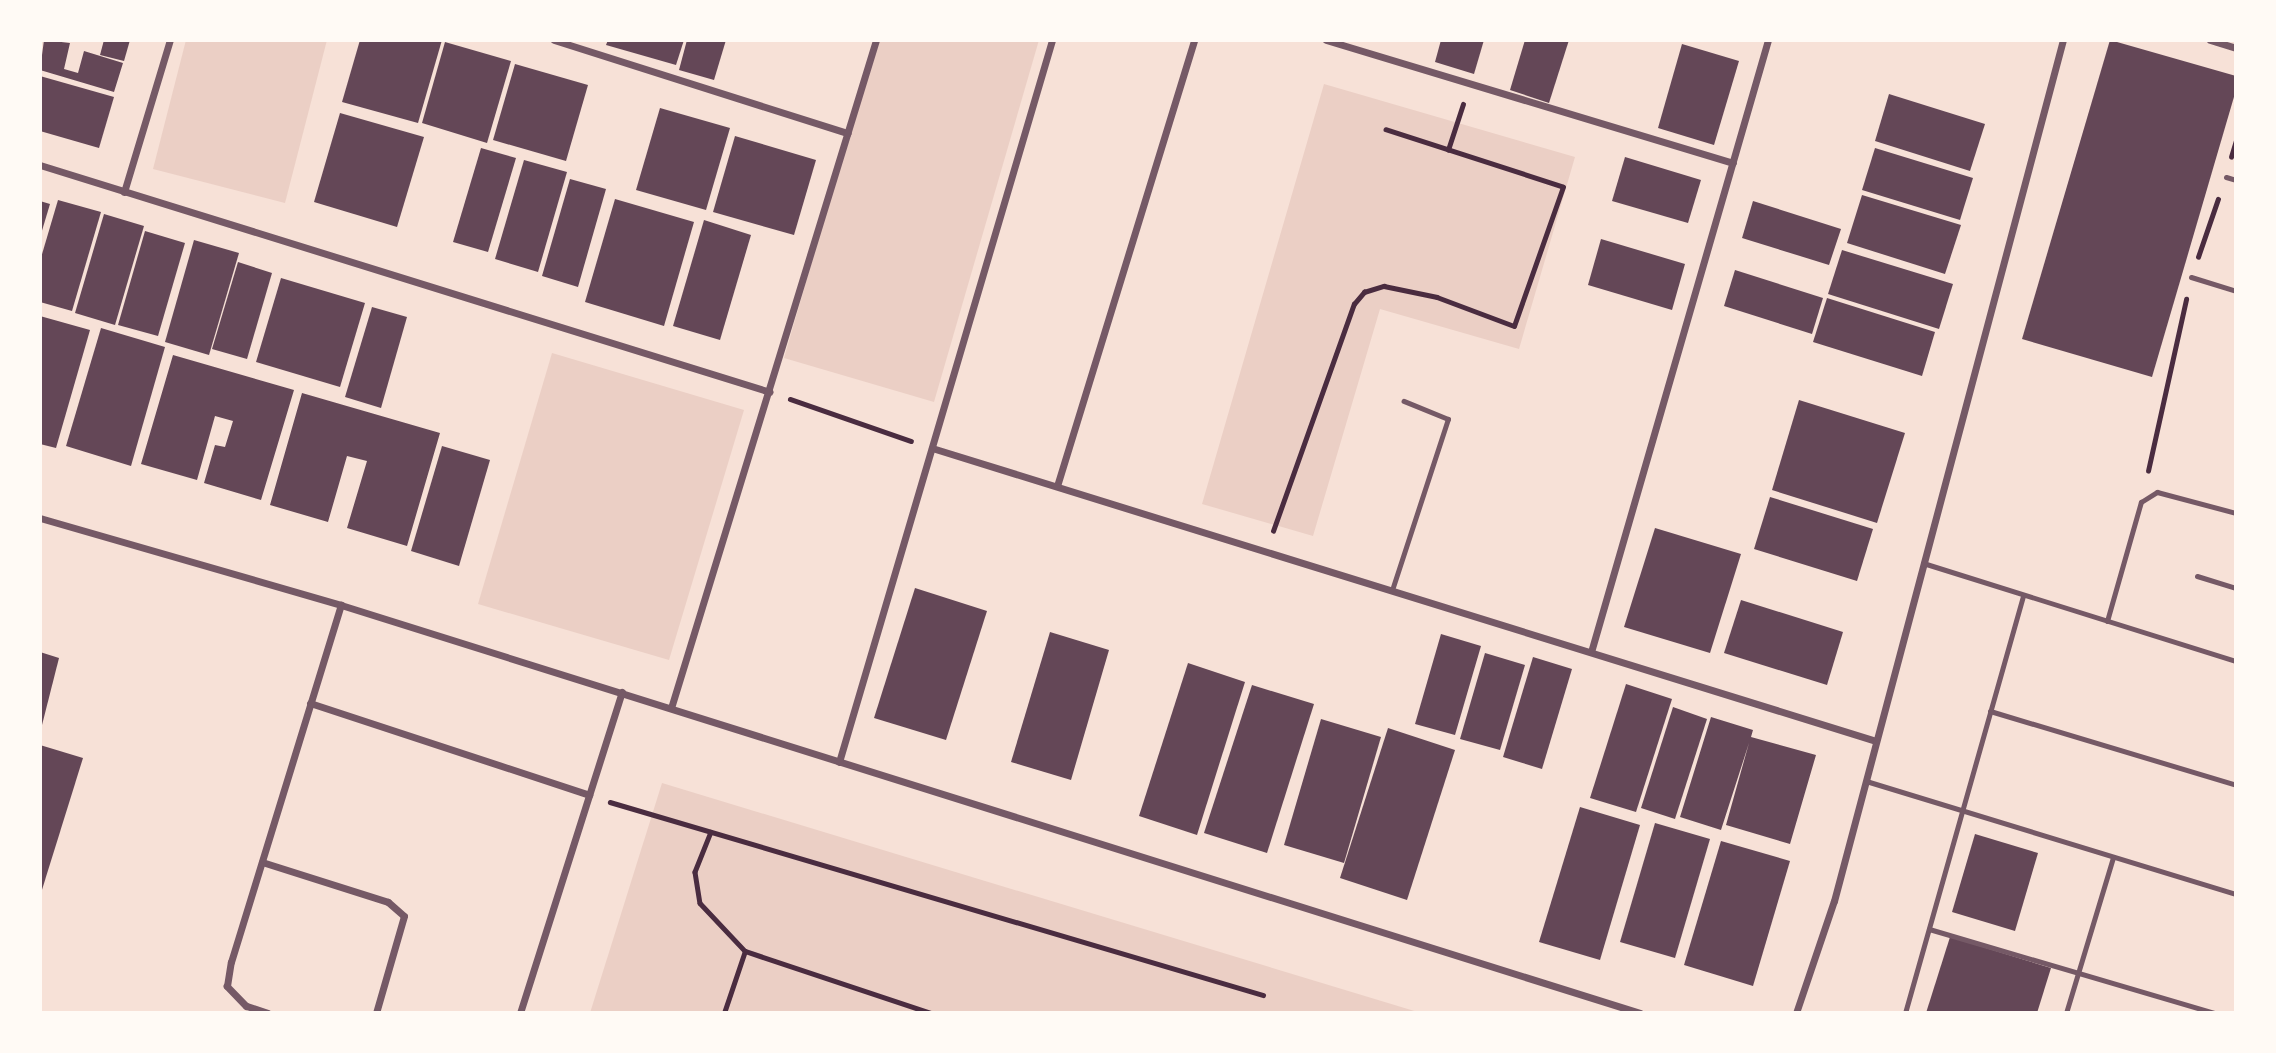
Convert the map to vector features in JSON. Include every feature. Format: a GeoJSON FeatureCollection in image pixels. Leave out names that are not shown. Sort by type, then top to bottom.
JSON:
{"type":"FeatureCollection","features":[{"type":"Feature","properties":{"kind":"street"},"geometry":{"type":"LineString","coordinates":[[124,192],[170,40]]}},
{"type":"Feature","properties":{"kind":"street"},"geometry":{"type":"LineString","coordinates":[[554,40],[848,133]]}},
{"type":"Feature","properties":{"kind":"street"},"geometry":{"type":"LineString","coordinates":[[671,708],[876,40]]}},
{"type":"Feature","properties":{"kind":"street"},"geometry":{"type":"LineString","coordinates":[[839,762],[1052,40]]}},
{"type":"Feature","properties":{"kind":"street"},"geometry":{"type":"LineString","coordinates":[[1057,486],[1194,40]]}},
{"type":"Feature","properties":{"kind":"street"},"geometry":{"type":"LineString","coordinates":[[1325,40],[1733,163]]}},
{"type":"Feature","properties":{"kind":"street"},"geometry":{"type":"LineString","coordinates":[[1591,652],[1768,40]]}},
{"type":"Feature","properties":{"kind":"street"},"geometry":{"type":"LineString","coordinates":[[1796,1013],[1834,901],[2063,40]]}},
{"type":"Feature","properties":{"kind":"street"},"geometry":{"type":"LineString","coordinates":[[2210,40],[2236,48]]}},
{"type":"Feature","properties":{"kind":"street"},"geometry":{"type":"LineString","coordinates":[[40,165],[769,392]]}},
{"type":"Feature","properties":{"kind":"street"},"geometry":{"type":"LineString","coordinates":[[932,448],[1876,741]]}},
{"type":"Feature","properties":{"kind":"street"},"geometry":{"type":"LineString","coordinates":[[40,518],[341,605],[1640,1013]]}},
{"type":"Feature","properties":{"kind":"street"},"geometry":{"type":"LineString","coordinates":[[268,1013],[246,1006],[228,986],[262,862],[341,605]]}},
{"type":"Feature","properties":{"kind":"street"},"geometry":{"type":"LineString","coordinates":[[520,1013],[622,692]]}},
{"type":"Feature","properties":{"kind":"street"},"geometry":{"type":"LineString","coordinates":[[310,703],[589,795]]}},
{"type":"Feature","properties":{"kind":"street"},"geometry":{"type":"LineString","coordinates":[[262,862],[388,902],[404,916],[376,1013]]}},
{"type":"Feature","properties":{"kind":"lane"},"geometry":{"type":"LineString","coordinates":[[2226,177],[2236,180]]}},
{"type":"Feature","properties":{"kind":"lane"},"geometry":{"type":"LineString","coordinates":[[2191,277],[2236,291]]}},
{"type":"Feature","properties":{"kind":"lane"},"geometry":{"type":"LineString","coordinates":[[1392,590],[1448,419],[1404,401]]}},
{"type":"Feature","properties":{"kind":"lane"},"geometry":{"type":"LineString","coordinates":[[2107,621],[2141,502],[2157,492],[2236,513]]}},
{"type":"Feature","properties":{"kind":"lane"},"geometry":{"type":"LineString","coordinates":[[1923,563],[2236,661]]}},
{"type":"Feature","properties":{"kind":"lane"},"geometry":{"type":"LineString","coordinates":[[2196,576],[2236,588]]}},
{"type":"Feature","properties":{"kind":"lane"},"geometry":{"type":"LineString","coordinates":[[1905,1013],[2023,594]]}},
{"type":"Feature","properties":{"kind":"lane"},"geometry":{"type":"LineString","coordinates":[[1990,711],[2236,785]]}},
{"type":"Feature","properties":{"kind":"lane"},"geometry":{"type":"LineString","coordinates":[[1866,781],[2236,894]]}},
{"type":"Feature","properties":{"kind":"lane"},"geometry":{"type":"LineString","coordinates":[[2066,1013],[2113,857]]}},
{"type":"Feature","properties":{"kind":"lane"},"geometry":{"type":"LineString","coordinates":[[1929,929],[2215,1013]]}},
{"type":"Feature","properties":{"kind":"path"},"geometry":{"type":"LineString","coordinates":[[1448,150],[1469,83]]}},
{"type":"Feature","properties":{"kind":"path"},"geometry":{"type":"LineString","coordinates":[[1265,551],[1354,304],[1364,292],[1384,286],[1437,297],[1514,326],[1563,187],[1386,130]]}},
{"type":"Feature","properties":{"kind":"path"},"geometry":{"type":"LineString","coordinates":[[2141,502],[2191,277],[2236,141]]}},
{"type":"Feature","properties":{"kind":"path"},"geometry":{"type":"LineString","coordinates":[[769,392],[932,448]]}},
{"type":"Feature","properties":{"kind":"path"},"geometry":{"type":"LineString","coordinates":[[589,795],[1263,995]]}},
{"type":"Feature","properties":{"kind":"path"},"geometry":{"type":"LineString","coordinates":[[711,832],[695,872],[700,903],[745,951],[931,1013]]}},
{"type":"Feature","properties":{"kind":"path"},"geometry":{"type":"LineString","coordinates":[[724,1013],[745,951]]}},
{"type":"Feature","properties":{"kind":"shaded area"},"geometry":{"type":"Polygon","coordinates":[[[186,40],[327,40],[285,203],[153,169],[186,40]]]}},
{"type":"Feature","properties":{"kind":"shaded area"},"geometry":{"type":"Polygon","coordinates":[[[876,40],[1039,40],[934,402],[784,358],[876,40]]]}},
{"type":"Feature","properties":{"kind":"shaded area"},"geometry":{"type":"Polygon","coordinates":[[[1324,84],[1575,157],[1519,349],[1380,309],[1313,536],[1202,504],[1324,84]]]}},
{"type":"Feature","properties":{"kind":"shaded area"},"geometry":{"type":"Polygon","coordinates":[[[552,353],[744,410],[669,660],[478,604],[552,353]]]}},
{"type":"Feature","properties":{"kind":"shaded area"},"geometry":{"type":"Polygon","coordinates":[[[662,783],[1421,1013],[590,1013],[662,783]]]}},
{"type":"Feature","properties":{"kind":"building"},"geometry":{"type":"Polygon","coordinates":[[[44,40],[70,43],[64,69],[78,73],[84,51],[123,63],[114,92],[40,70],[44,40]]]}},
{"type":"Feature","properties":{"kind":"building"},"geometry":{"type":"Polygon","coordinates":[[[104,40],[130,40],[124,61],[100,55],[104,40]]]}},
{"type":"Feature","properties":{"kind":"building"},"geometry":{"type":"Polygon","coordinates":[[[360,40],[442,40],[418,123],[342,102],[360,40]]]}},
{"type":"Feature","properties":{"kind":"building"},"geometry":{"type":"Polygon","coordinates":[[[608,40],[684,40],[676,65],[606,45],[608,40]]]}},
{"type":"Feature","properties":{"kind":"building"},"geometry":{"type":"Polygon","coordinates":[[[687,40],[726,40],[714,80],[679,70],[687,40]]]}},
{"type":"Feature","properties":{"kind":"building"},"geometry":{"type":"Polygon","coordinates":[[[1441,40],[1484,40],[1474,74],[1435,62],[1441,40]]]}},
{"type":"Feature","properties":{"kind":"building"},"geometry":{"type":"Polygon","coordinates":[[[1525,40],[1569,40],[1549,103],[1510,90],[1525,40]]]}},
{"type":"Feature","properties":{"kind":"building"},"geometry":{"type":"Polygon","coordinates":[[[2110,40],[2236,76],[2236,90],[2152,377],[2022,339],[2110,40]]]}},
{"type":"Feature","properties":{"kind":"building"},"geometry":{"type":"Polygon","coordinates":[[[445,42],[511,61],[487,143],[422,123],[445,42]]]}},
{"type":"Feature","properties":{"kind":"building"},"geometry":{"type":"Polygon","coordinates":[[[1682,44],[1739,61],[1714,145],[1658,128],[1682,44]]]}},
{"type":"Feature","properties":{"kind":"building"},"geometry":{"type":"Polygon","coordinates":[[[515,64],[588,85],[566,161],[493,140],[515,64]]]}},
{"type":"Feature","properties":{"kind":"building"},"geometry":{"type":"Polygon","coordinates":[[[40,76],[114,97],[99,148],[40,131],[40,76]]]}},
{"type":"Feature","properties":{"kind":"building"},"geometry":{"type":"Polygon","coordinates":[[[1889,94],[1985,124],[1970,171],[1875,141],[1889,94]]]}},
{"type":"Feature","properties":{"kind":"building"},"geometry":{"type":"Polygon","coordinates":[[[660,108],[730,128],[706,210],[636,190],[660,108]]]}},
{"type":"Feature","properties":{"kind":"building"},"geometry":{"type":"Polygon","coordinates":[[[340,113],[424,137],[397,227],[314,202],[340,113]]]}},
{"type":"Feature","properties":{"kind":"building"},"geometry":{"type":"Polygon","coordinates":[[[735,136],[816,160],[794,235],[713,212],[735,136]]]}},
{"type":"Feature","properties":{"kind":"building"},"geometry":{"type":"Polygon","coordinates":[[[481,148],[516,158],[488,252],[453,242],[481,148]]]}},
{"type":"Feature","properties":{"kind":"building"},"geometry":{"type":"Polygon","coordinates":[[[1875,148],[1973,178],[1960,220],[1862,190],[1875,148]]]}},
{"type":"Feature","properties":{"kind":"building"},"geometry":{"type":"Polygon","coordinates":[[[1625,157],[1701,180],[1688,223],[1612,201],[1625,157]]]}},
{"type":"Feature","properties":{"kind":"building"},"geometry":{"type":"Polygon","coordinates":[[[524,160],[567,172],[538,272],[495,259],[524,160]]]}},
{"type":"Feature","properties":{"kind":"building"},"geometry":{"type":"Polygon","coordinates":[[[570,179],[606,189],[578,287],[542,276],[570,179]]]}},
{"type":"Feature","properties":{"kind":"building"},"geometry":{"type":"Polygon","coordinates":[[[1862,195],[1961,225],[1945,274],[1847,243],[1862,195]]]}},
{"type":"Feature","properties":{"kind":"building"},"geometry":{"type":"Polygon","coordinates":[[[615,199],[694,222],[664,326],[585,302],[615,199]]]}},
{"type":"Feature","properties":{"kind":"building"},"geometry":{"type":"Polygon","coordinates":[[[58,200],[101,212],[72,311],[40,302],[40,261],[58,200]]]}},
{"type":"Feature","properties":{"kind":"building"},"geometry":{"type":"Polygon","coordinates":[[[40,201],[50,204],[41,234],[40,234],[40,201]]]}},
{"type":"Feature","properties":{"kind":"building"},"geometry":{"type":"Polygon","coordinates":[[[1753,201],[1841,229],[1829,265],[1742,238],[1753,201]]]}},
{"type":"Feature","properties":{"kind":"building"},"geometry":{"type":"Polygon","coordinates":[[[104,214],[144,226],[115,325],[75,313],[104,214]]]}},
{"type":"Feature","properties":{"kind":"building"},"geometry":{"type":"Polygon","coordinates":[[[704,220],[751,235],[720,340],[673,326],[704,220]]]}},
{"type":"Feature","properties":{"kind":"building"},"geometry":{"type":"Polygon","coordinates":[[[145,231],[185,243],[158,336],[118,325],[145,231]]]}},
{"type":"Feature","properties":{"kind":"building"},"geometry":{"type":"Polygon","coordinates":[[[1601,239],[1685,264],[1672,310],[1588,285],[1601,239]]]}},
{"type":"Feature","properties":{"kind":"building"},"geometry":{"type":"Polygon","coordinates":[[[194,240],[239,253],[209,355],[165,342],[194,240]]]}},
{"type":"Feature","properties":{"kind":"building"},"geometry":{"type":"Polygon","coordinates":[[[1842,250],[1953,284],[1939,329],[1828,294],[1842,250]]]}},
{"type":"Feature","properties":{"kind":"building"},"geometry":{"type":"Polygon","coordinates":[[[238,262],[272,273],[247,359],[212,349],[238,262]]]}},
{"type":"Feature","properties":{"kind":"building"},"geometry":{"type":"Polygon","coordinates":[[[1735,270],[1823,298],[1812,334],[1724,306],[1735,270]]]}},
{"type":"Feature","properties":{"kind":"building"},"geometry":{"type":"Polygon","coordinates":[[[281,278],[365,303],[340,387],[256,362],[281,278]]]}},
{"type":"Feature","properties":{"kind":"building"},"geometry":{"type":"Polygon","coordinates":[[[1827,298],[1935,332],[1922,376],[1813,342],[1827,298]]]}},
{"type":"Feature","properties":{"kind":"building"},"geometry":{"type":"Polygon","coordinates":[[[372,307],[407,317],[381,408],[345,397],[372,307]]]}},
{"type":"Feature","properties":{"kind":"building"},"geometry":{"type":"Polygon","coordinates":[[[40,316],[90,330],[56,448],[40,444],[40,316]]]}},
{"type":"Feature","properties":{"kind":"building"},"geometry":{"type":"Polygon","coordinates":[[[101,328],[165,347],[131,466],[66,446],[101,328]]]}},
{"type":"Feature","properties":{"kind":"building"},"geometry":{"type":"Polygon","coordinates":[[[173,355],[294,390],[261,500],[204,483],[215,445],[225,447],[233,421],[215,416],[197,480],[141,464],[173,355]]]}},
{"type":"Feature","properties":{"kind":"building"},"geometry":{"type":"Polygon","coordinates":[[[302,393],[440,433],[407,546],[347,528],[367,461],[347,456],[328,522],[270,505],[302,393]]]}},
{"type":"Feature","properties":{"kind":"building"},"geometry":{"type":"Polygon","coordinates":[[[1799,400],[1905,433],[1877,523],[1772,490],[1799,400]]]}},
{"type":"Feature","properties":{"kind":"building"},"geometry":{"type":"Polygon","coordinates":[[[442,446],[490,460],[459,566],[411,551],[442,446]]]}},
{"type":"Feature","properties":{"kind":"building"},"geometry":{"type":"Polygon","coordinates":[[[1770,497],[1873,529],[1857,581],[1754,549],[1770,497]]]}},
{"type":"Feature","properties":{"kind":"building"},"geometry":{"type":"Polygon","coordinates":[[[1655,528],[1741,554],[1710,653],[1624,627],[1655,528]]]}},
{"type":"Feature","properties":{"kind":"building"},"geometry":{"type":"Polygon","coordinates":[[[915,588],[987,611],[946,740],[874,718],[915,588]]]}},
{"type":"Feature","properties":{"kind":"building"},"geometry":{"type":"Polygon","coordinates":[[[1741,600],[1843,632],[1827,685],[1724,653],[1741,600]]]}},
{"type":"Feature","properties":{"kind":"building"},"geometry":{"type":"Polygon","coordinates":[[[1050,632],[1109,650],[1071,780],[1011,762],[1050,632]]]}},
{"type":"Feature","properties":{"kind":"building"},"geometry":{"type":"Polygon","coordinates":[[[1441,634],[1481,646],[1455,735],[1415,724],[1441,634]]]}},
{"type":"Feature","properties":{"kind":"building"},"geometry":{"type":"Polygon","coordinates":[[[40,652],[59,658],[41,729],[40,729],[40,652]]]}},
{"type":"Feature","properties":{"kind":"building"},"geometry":{"type":"Polygon","coordinates":[[[1485,653],[1525,665],[1500,750],[1460,739],[1485,653]]]}},
{"type":"Feature","properties":{"kind":"building"},"geometry":{"type":"Polygon","coordinates":[[[1533,657],[1572,669],[1542,769],[1503,757],[1533,657]]]}},
{"type":"Feature","properties":{"kind":"building"},"geometry":{"type":"Polygon","coordinates":[[[1188,663],[1245,682],[1197,835],[1139,816],[1188,663]]]}},
{"type":"Feature","properties":{"kind":"building"},"geometry":{"type":"Polygon","coordinates":[[[1626,684],[1672,699],[1636,812],[1590,798],[1626,684]]]}},
{"type":"Feature","properties":{"kind":"building"},"geometry":{"type":"Polygon","coordinates":[[[1252,685],[1314,704],[1267,853],[1204,833],[1252,685]]]}},
{"type":"Feature","properties":{"kind":"building"},"geometry":{"type":"Polygon","coordinates":[[[1673,707],[1707,719],[1675,819],[1641,808],[1673,707]]]}},
{"type":"Feature","properties":{"kind":"building"},"geometry":{"type":"Polygon","coordinates":[[[1711,717],[1753,730],[1751,737],[1816,755],[1790,844],[1726,825],[1749,743],[1721,830],[1680,817],[1711,717]]]}},
{"type":"Feature","properties":{"kind":"building"},"geometry":{"type":"Polygon","coordinates":[[[1321,719],[1381,737],[1344,863],[1284,845],[1321,719]]]}},
{"type":"Feature","properties":{"kind":"building"},"geometry":{"type":"Polygon","coordinates":[[[1388,728],[1455,750],[1407,900],[1340,878],[1388,728]]]}},
{"type":"Feature","properties":{"kind":"building"},"geometry":{"type":"Polygon","coordinates":[[[40,745],[83,758],[41,893],[40,893],[40,745]]]}},
{"type":"Feature","properties":{"kind":"building"},"geometry":{"type":"Polygon","coordinates":[[[1580,807],[1640,825],[1600,960],[1539,942],[1580,807]]]}},
{"type":"Feature","properties":{"kind":"building"},"geometry":{"type":"Polygon","coordinates":[[[1655,823],[1710,839],[1675,958],[1620,942],[1655,823]]]}},
{"type":"Feature","properties":{"kind":"building"},"geometry":{"type":"Polygon","coordinates":[[[1975,834],[2038,853],[2015,931],[1952,912],[1975,834]]]}},
{"type":"Feature","properties":{"kind":"building"},"geometry":{"type":"Polygon","coordinates":[[[1721,841],[1790,861],[1753,986],[1684,965],[1721,841]]]}},
{"type":"Feature","properties":{"kind":"building"},"geometry":{"type":"Polygon","coordinates":[[[1950,937],[2051,968],[2037,1013],[1926,1013],[1950,937]]]}}]}
